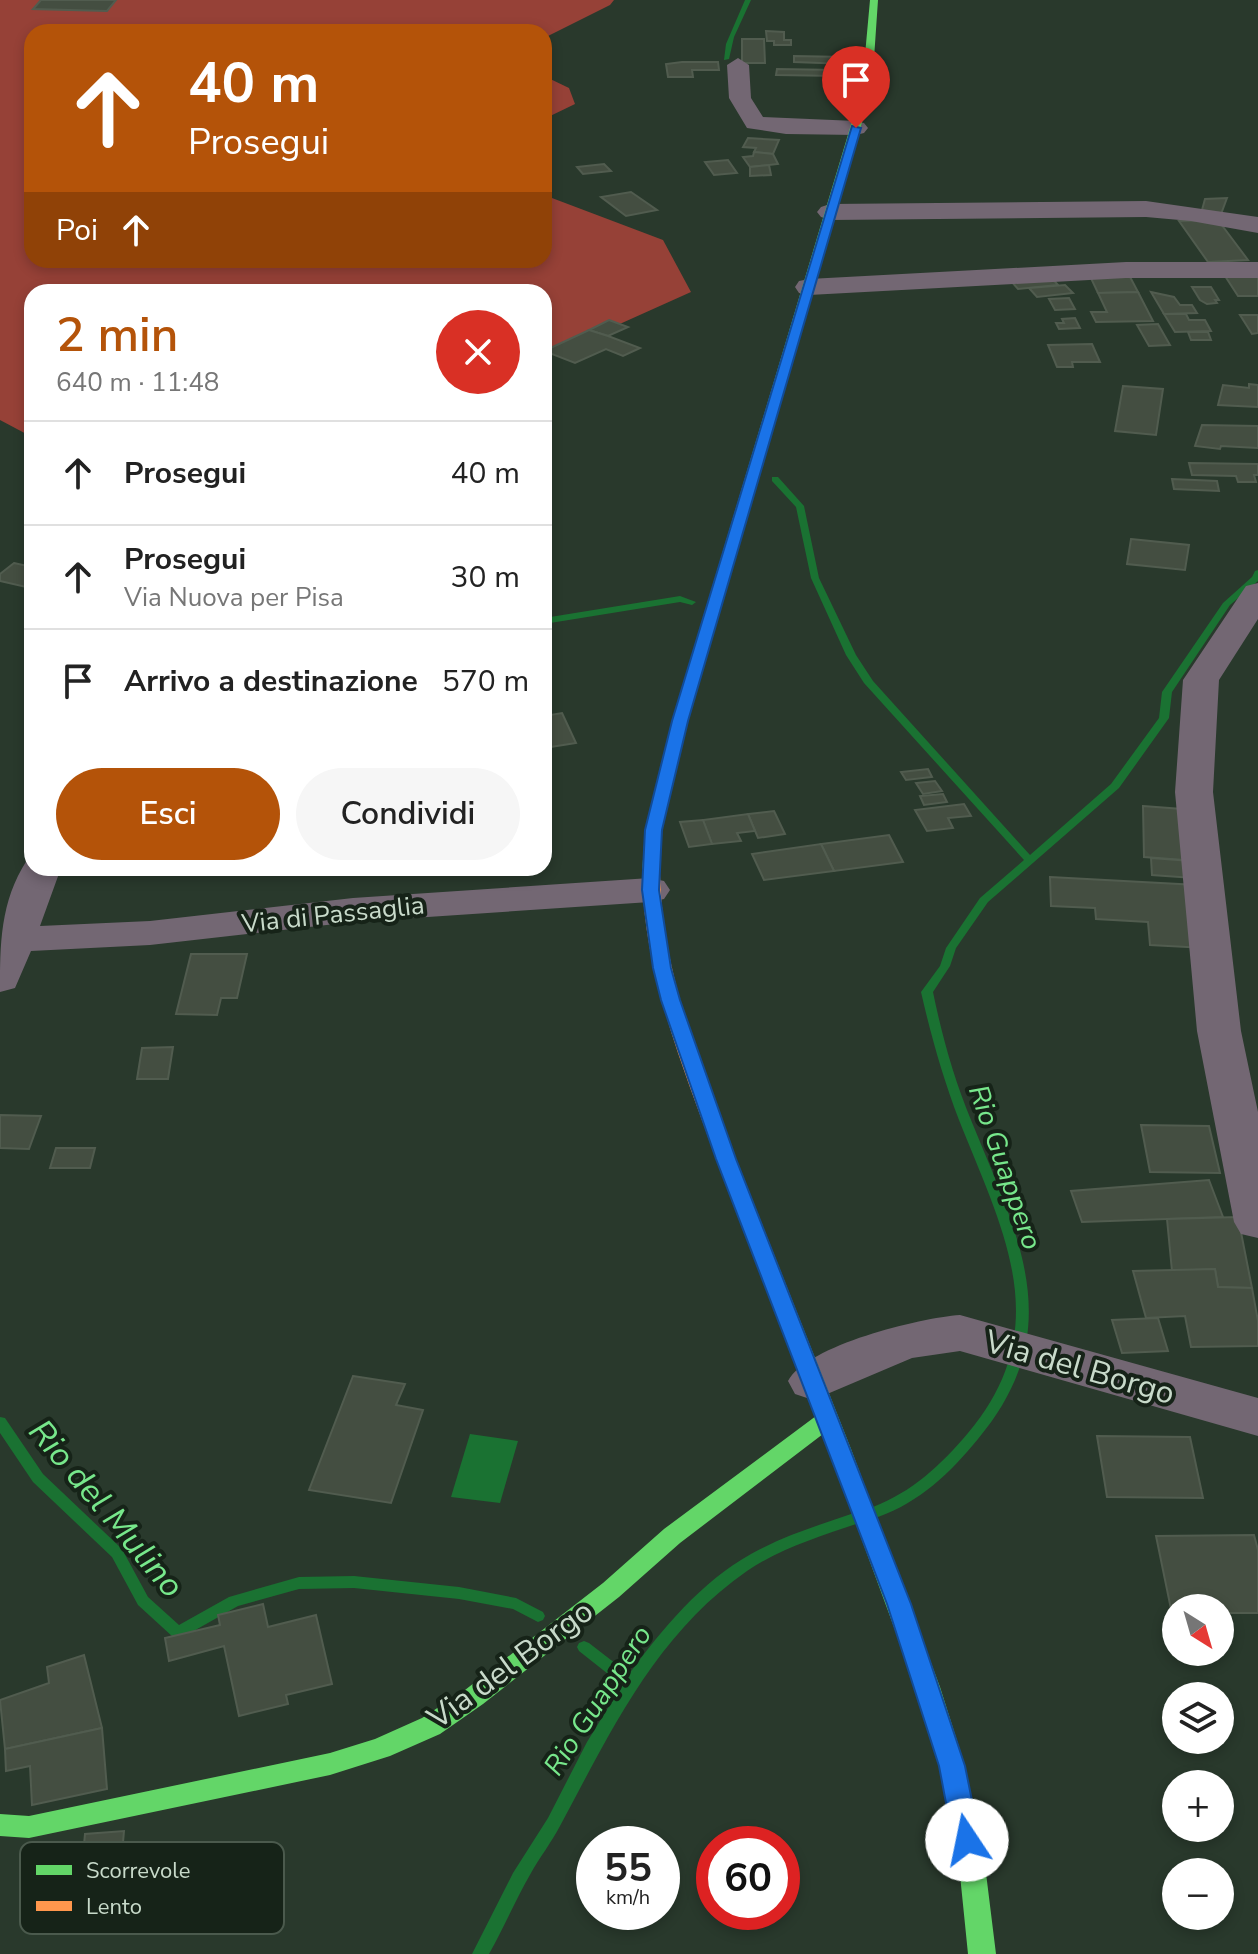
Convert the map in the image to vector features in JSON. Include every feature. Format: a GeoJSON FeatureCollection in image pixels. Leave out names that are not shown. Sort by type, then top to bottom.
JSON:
{"type":"FeatureCollection","features":[{"type":"Feature","properties":{"kind":"main road"},"geometry":{"type":"LineString","coordinates":[[874,0],[867,88],[680,721],[653,830],[650,890],[662,968],[671,1000],[726,1159],[899,1604],[952,1766],[972,1865],[982,1954]]}},
{"type":"Feature","properties":{"kind":"main road","name":"Via del Borgo"},"geometry":{"type":"LineString","coordinates":[[0,1825],[29,1827],[330,1764],[431,1726],[474,1697],[611,1590],[820,1400]]}},
{"type":"Feature","properties":{"kind":"street"},"geometry":{"type":"LineString","coordinates":[[738,65],[740,98],[755,123],[786,127],[856,128]]}},
{"type":"Feature","properties":{"kind":"street"},"geometry":{"type":"LineString","coordinates":[[830,212],[1146,209],[1258,225]]}},
{"type":"Feature","properties":{"kind":"street"},"geometry":{"type":"LineString","coordinates":[[809,287],[1126,270],[1258,270]]}},
{"type":"Feature","properties":{"kind":"street"},"geometry":{"type":"LineString","coordinates":[[1256,600],[1201,680],[1194,792],[1219,1031],[1245,1099],[1258,1222]]}},
{"type":"Feature","properties":{"kind":"street"},"geometry":{"type":"LineString","coordinates":[[0,979],[38,876]]}},
{"type":"Feature","properties":{"kind":"street","name":"Via di Passaglia"},"geometry":{"type":"LineString","coordinates":[[17,939],[150,933],[382,908],[650,890]]}},
{"type":"Feature","properties":{"kind":"street","name":"Via del Borgo"},"geometry":{"type":"LineString","coordinates":[[820,1400],[905,1339],[960,1333],[1258,1417]]}},
{"type":"Feature","properties":{"kind":"shaded area"},"geometry":{"type":"Polygon","coordinates":[[[0,0],[614,0],[610,5],[552,34],[552,24],[24,24],[24,268],[552,268],[552,198],[663,240],[691,292],[552,354],[552,284],[24,284],[24,433],[0,420],[0,0]]]}},
{"type":"Feature","properties":{"kind":"shaded area"},"geometry":{"type":"Polygon","coordinates":[[[552,80],[569,88],[575,104],[552,115],[552,80]]]}},
{"type":"Feature","properties":{"kind":"shaded area"},"geometry":{"type":"Polygon","coordinates":[[[470,1434],[518,1441],[500,1503],[451,1497],[470,1434]]]}},
{"type":"Feature","properties":{"kind":"building"},"geometry":{"type":"Polygon","coordinates":[[[41,0],[116,0],[107,11],[33,9],[41,0]]]}},
{"type":"Feature","properties":{"kind":"building"},"geometry":{"type":"Polygon","coordinates":[[[766,31],[784,32],[784,40],[791,40],[791,45],[774,45],[774,41],[767,41],[766,31]]]}},
{"type":"Feature","properties":{"kind":"building"},"geometry":{"type":"Polygon","coordinates":[[[742,39],[764,39],[765,63],[742,63],[742,39]]]}},
{"type":"Feature","properties":{"kind":"building"},"geometry":{"type":"Polygon","coordinates":[[[794,56],[846,57],[847,64],[794,62],[794,56]]]}},
{"type":"Feature","properties":{"kind":"building"},"geometry":{"type":"Polygon","coordinates":[[[718,62],[719,70],[692,70],[693,77],[668,77],[666,64],[718,62]]]}},
{"type":"Feature","properties":{"kind":"building"},"geometry":{"type":"Polygon","coordinates":[[[777,69],[838,70],[838,76],[776,75],[777,69]]]}},
{"type":"Feature","properties":{"kind":"building"},"geometry":{"type":"Polygon","coordinates":[[[748,138],[779,140],[773,154],[743,147],[748,138]]]}},
{"type":"Feature","properties":{"kind":"building"},"geometry":{"type":"Polygon","coordinates":[[[754,152],[773,154],[778,164],[750,167],[743,157],[753,156],[754,152]]]}},
{"type":"Feature","properties":{"kind":"building"},"geometry":{"type":"Polygon","coordinates":[[[728,160],[737,173],[714,175],[705,162],[728,160]]]}},
{"type":"Feature","properties":{"kind":"building"},"geometry":{"type":"Polygon","coordinates":[[[604,164],[611,171],[583,174],[577,167],[604,164]]]}},
{"type":"Feature","properties":{"kind":"building"},"geometry":{"type":"Polygon","coordinates":[[[769,165],[771,175],[750,176],[750,167],[769,165]]]}},
{"type":"Feature","properties":{"kind":"building"},"geometry":{"type":"Polygon","coordinates":[[[631,192],[657,210],[626,216],[601,197],[631,192]]]}},
{"type":"Feature","properties":{"kind":"building"},"geometry":{"type":"Polygon","coordinates":[[[1227,198],[1221,214],[1202,210],[1205,199],[1227,198]]]}},
{"type":"Feature","properties":{"kind":"building"},"geometry":{"type":"Polygon","coordinates":[[[1218,220],[1248,260],[1208,262],[1179,221],[1218,220]]]}},
{"type":"Feature","properties":{"kind":"building"},"geometry":{"type":"Polygon","coordinates":[[[1128,273],[1138,292],[1098,293],[1089,274],[1128,273]]]}},
{"type":"Feature","properties":{"kind":"building"},"geometry":{"type":"Polygon","coordinates":[[[1258,275],[1258,296],[1238,296],[1225,276],[1258,275]]]}},
{"type":"Feature","properties":{"kind":"building"},"geometry":{"type":"Polygon","coordinates":[[[1051,277],[1058,285],[1018,289],[1011,281],[1051,277]]]}},
{"type":"Feature","properties":{"kind":"building"},"geometry":{"type":"Polygon","coordinates":[[[1065,285],[1073,293],[1037,297],[1029,288],[1065,285]]]}},
{"type":"Feature","properties":{"kind":"building"},"geometry":{"type":"Polygon","coordinates":[[[1192,287],[1211,287],[1219,300],[1207,304],[1200,300],[1192,287]]]}},
{"type":"Feature","properties":{"kind":"building"},"geometry":{"type":"Polygon","coordinates":[[[1138,292],[1153,321],[1096,322],[1091,312],[1107,312],[1098,293],[1138,292]]]}},
{"type":"Feature","properties":{"kind":"building"},"geometry":{"type":"Polygon","coordinates":[[[1151,292],[1174,297],[1180,305],[1192,305],[1197,313],[1164,314],[1151,292]]]}},
{"type":"Feature","properties":{"kind":"building"},"geometry":{"type":"Polygon","coordinates":[[[1069,298],[1075,309],[1055,310],[1049,299],[1069,298]]]}},
{"type":"Feature","properties":{"kind":"building"},"geometry":{"type":"Polygon","coordinates":[[[1164,314],[1186,314],[1189,320],[1205,320],[1211,331],[1175,332],[1164,314]]]}},
{"type":"Feature","properties":{"kind":"building"},"geometry":{"type":"Polygon","coordinates":[[[1240,315],[1258,315],[1258,333],[1252,334],[1240,315]]]}},
{"type":"Feature","properties":{"kind":"building"},"geometry":{"type":"Polygon","coordinates":[[[1075,318],[1080,328],[1059,329],[1056,323],[1064,323],[1062,319],[1075,318]]]}},
{"type":"Feature","properties":{"kind":"building"},"geometry":{"type":"Polygon","coordinates":[[[609,320],[628,327],[608,336],[589,330],[609,320]]]}},
{"type":"Feature","properties":{"kind":"building"},"geometry":{"type":"Polygon","coordinates":[[[1158,324],[1170,345],[1149,346],[1137,325],[1158,324]]]}},
{"type":"Feature","properties":{"kind":"building"},"geometry":{"type":"Polygon","coordinates":[[[589,330],[640,348],[623,356],[606,349],[575,363],[552,354],[552,347],[589,330]]]}},
{"type":"Feature","properties":{"kind":"building"},"geometry":{"type":"Polygon","coordinates":[[[1188,332],[1208,332],[1211,340],[1191,340],[1188,332]]]}},
{"type":"Feature","properties":{"kind":"building"},"geometry":{"type":"Polygon","coordinates":[[[1092,344],[1100,362],[1072,362],[1073,367],[1057,367],[1048,345],[1092,344]]]}},
{"type":"Feature","properties":{"kind":"building"},"geometry":{"type":"Polygon","coordinates":[[[1249,384],[1258,385],[1258,407],[1218,405],[1223,385],[1249,388],[1249,384]]]}},
{"type":"Feature","properties":{"kind":"building"},"geometry":{"type":"Polygon","coordinates":[[[1123,386],[1163,389],[1156,435],[1115,431],[1123,386]]]}},
{"type":"Feature","properties":{"kind":"building"},"geometry":{"type":"Polygon","coordinates":[[[1202,425],[1258,426],[1258,448],[1195,446],[1202,425]]]}},
{"type":"Feature","properties":{"kind":"building"},"geometry":{"type":"Polygon","coordinates":[[[1189,463],[1258,464],[1258,475],[1254,475],[1256,482],[1238,482],[1236,476],[1192,475],[1189,463]]]}},
{"type":"Feature","properties":{"kind":"building"},"geometry":{"type":"Polygon","coordinates":[[[1172,479],[1217,481],[1219,491],[1174,489],[1172,479]]]}},
{"type":"Feature","properties":{"kind":"building"},"geometry":{"type":"Polygon","coordinates":[[[1131,539],[1189,545],[1185,570],[1127,564],[1131,539]]]}},
{"type":"Feature","properties":{"kind":"building"},"geometry":{"type":"Polygon","coordinates":[[[14,563],[24,565],[24,587],[0,581],[0,574],[14,563]]]}},
{"type":"Feature","properties":{"kind":"building"},"geometry":{"type":"Polygon","coordinates":[[[562,713],[576,743],[552,747],[552,715],[562,713]]]}},
{"type":"Feature","properties":{"kind":"building"},"geometry":{"type":"Polygon","coordinates":[[[928,769],[932,777],[906,780],[901,772],[928,769]]]}},
{"type":"Feature","properties":{"kind":"building"},"geometry":{"type":"Polygon","coordinates":[[[935,781],[942,791],[923,794],[916,783],[935,781]]]}},
{"type":"Feature","properties":{"kind":"building"},"geometry":{"type":"Polygon","coordinates":[[[943,794],[947,802],[924,805],[920,796],[943,794]]]}},
{"type":"Feature","properties":{"kind":"building"},"geometry":{"type":"Polygon","coordinates":[[[964,804],[971,816],[948,818],[953,828],[927,831],[915,810],[964,804]]]}},
{"type":"Feature","properties":{"kind":"building"},"geometry":{"type":"Polygon","coordinates":[[[1143,806],[1182,809],[1184,860],[1144,857],[1143,806]]]}},
{"type":"Feature","properties":{"kind":"building"},"geometry":{"type":"Polygon","coordinates":[[[774,811],[785,834],[758,838],[748,814],[774,811]]]}},
{"type":"Feature","properties":{"kind":"building"},"geometry":{"type":"Polygon","coordinates":[[[748,814],[755,831],[737,833],[741,841],[712,844],[703,820],[748,814]]]}},
{"type":"Feature","properties":{"kind":"building"},"geometry":{"type":"Polygon","coordinates":[[[703,820],[712,844],[689,847],[680,822],[703,820]]]}},
{"type":"Feature","properties":{"kind":"building"},"geometry":{"type":"Polygon","coordinates":[[[889,835],[903,862],[834,871],[821,844],[889,835]]]}},
{"type":"Feature","properties":{"kind":"building"},"geometry":{"type":"Polygon","coordinates":[[[821,844],[834,871],[764,880],[752,854],[821,844]]]}},
{"type":"Feature","properties":{"kind":"building"},"geometry":{"type":"Polygon","coordinates":[[[1151,858],[1191,861],[1193,878],[1152,875],[1151,858]]]}},
{"type":"Feature","properties":{"kind":"building"},"geometry":{"type":"Polygon","coordinates":[[[1050,877],[1197,885],[1205,948],[1150,945],[1148,922],[1096,919],[1095,908],[1051,906],[1050,877]]]}},
{"type":"Feature","properties":{"kind":"building"},"geometry":{"type":"Polygon","coordinates":[[[191,954],[247,954],[237,998],[221,998],[217,1015],[176,1014],[191,954]]]}},
{"type":"Feature","properties":{"kind":"building"},"geometry":{"type":"Polygon","coordinates":[[[173,1047],[168,1079],[137,1079],[142,1048],[173,1047]]]}},
{"type":"Feature","properties":{"kind":"building"},"geometry":{"type":"Polygon","coordinates":[[[0,1115],[41,1116],[29,1149],[0,1148],[0,1115]]]}},
{"type":"Feature","properties":{"kind":"building"},"geometry":{"type":"Polygon","coordinates":[[[1141,1125],[1209,1126],[1220,1173],[1150,1172],[1141,1125]]]}},
{"type":"Feature","properties":{"kind":"building"},"geometry":{"type":"Polygon","coordinates":[[[56,1148],[95,1148],[90,1168],[50,1168],[56,1148]]]}},
{"type":"Feature","properties":{"kind":"building"},"geometry":{"type":"Polygon","coordinates":[[[1209,1180],[1223,1217],[1082,1222],[1071,1191],[1209,1180]]]}},
{"type":"Feature","properties":{"kind":"building"},"geometry":{"type":"Polygon","coordinates":[[[1238,1217],[1252,1288],[1218,1287],[1215,1269],[1172,1271],[1167,1219],[1238,1217]]]}},
{"type":"Feature","properties":{"kind":"building"},"geometry":{"type":"Polygon","coordinates":[[[1215,1269],[1218,1287],[1252,1288],[1258,1321],[1258,1346],[1191,1347],[1185,1316],[1146,1318],[1133,1271],[1215,1269]]]}},
{"type":"Feature","properties":{"kind":"building"},"geometry":{"type":"Polygon","coordinates":[[[1158,1318],[1168,1351],[1122,1353],[1112,1320],[1158,1318]]]}},
{"type":"Feature","properties":{"kind":"building"},"geometry":{"type":"Polygon","coordinates":[[[353,1376],[405,1384],[396,1405],[423,1410],[391,1503],[309,1490],[353,1376]]]}},
{"type":"Feature","properties":{"kind":"building"},"geometry":{"type":"Polygon","coordinates":[[[1097,1436],[1190,1437],[1203,1498],[1107,1497],[1097,1436]]]}},
{"type":"Feature","properties":{"kind":"building"},"geometry":{"type":"Polygon","coordinates":[[[1254,1535],[1258,1550],[1258,1613],[1234,1613],[1234,1594],[1168,1594],[1156,1536],[1254,1535]]]}},
{"type":"Feature","properties":{"kind":"building"},"geometry":{"type":"Polygon","coordinates":[[[263,1604],[268,1627],[316,1615],[332,1684],[286,1695],[288,1704],[239,1716],[224,1646],[169,1661],[165,1638],[220,1625],[218,1615],[263,1604]]]}},
{"type":"Feature","properties":{"kind":"building"},"geometry":{"type":"Polygon","coordinates":[[[84,1655],[102,1728],[5,1749],[0,1700],[49,1683],[47,1667],[84,1655]]]}},
{"type":"Feature","properties":{"kind":"building"},"geometry":{"type":"Polygon","coordinates":[[[102,1728],[107,1789],[32,1805],[30,1766],[6,1771],[5,1749],[102,1728]]]}},
{"type":"Feature","properties":{"kind":"building"},"geometry":{"type":"Polygon","coordinates":[[[124,1831],[123,1842],[84,1842],[85,1834],[124,1831]]]}},
{"type":"Feature","properties":{"kind":"waterway"},"geometry":{"type":"LineString","coordinates":[[726,59],[748,0]]}},
{"type":"Feature","properties":{"kind":"waterway"},"geometry":{"type":"LineString","coordinates":[[775,479],[800,506],[815,578],[851,655],[869,683],[1029,860]]}},
{"type":"Feature","properties":{"kind":"waterway","name":"Rio Guappero"},"geometry":{"type":"LineString","coordinates":[[878,1511],[892,1506],[928,1483],[978,1430],[1009,1379],[1022,1335],[1023,1306],[1011,1243],[950,1079],[927,992],[945,966],[951,948],[984,900],[1115,786],[1164,718],[1167,692],[1227,603],[1258,573]]}},
{"type":"Feature","properties":{"kind":"waterway"},"geometry":{"type":"LineString","coordinates":[[552,620],[680,599],[692,602]]}},
{"type":"Feature","properties":{"kind":"waterway","name":"Rio del Mulino"},"geometry":{"type":"LineString","coordinates":[[0,1422],[38,1478],[117,1553],[143,1601],[178,1633],[234,1601],[299,1583],[354,1582],[459,1593],[516,1604],[538,1616]]}},
{"type":"Feature","properties":{"kind":"waterway","name":"Rio Guappero"},"geometry":{"type":"LineString","coordinates":[[631,1684],[684,1616],[712,1589],[743,1566],[783,1545],[854,1519]]}},
{"type":"Feature","properties":{"kind":"waterway","name":"Rio del Mulino"},"geometry":{"type":"LineString","coordinates":[[584,1647],[631,1684]]}},
{"type":"Feature","properties":{"kind":"waterway","name":"Rio Guappero"},"geometry":{"type":"LineString","coordinates":[[480,1954],[529,1861],[631,1684]]}},
{"type":"Feature","properties":{"kind":"traffic: fast"},"geometry":{"type":"LineString","coordinates":[[651,874],[653,830],[680,721],[867,88],[874,0]]}},
{"type":"Feature","properties":{"kind":"traffic: fast"},"geometry":{"type":"LineString","coordinates":[[727,1161],[840,1449],[928,1687],[952,1766],[972,1865],[982,1954]]}},
{"type":"Feature","properties":{"kind":"traffic: fast"},"geometry":{"type":"LineString","coordinates":[[0,1825],[29,1827],[330,1764],[381,1748],[431,1726],[474,1697],[611,1590],[672,1536],[827,1419]]}},
{"type":"Feature","properties":{"kind":"traffic: slow"},"geometry":{"type":"LineString","coordinates":[[651,874],[652,908],[665,982],[688,1057],[727,1161]]}},
{"type":"Feature","properties":{"kind":"route"},"geometry":{"type":"LineString","coordinates":[[856,128],[680,721],[653,830],[650,890],[662,968],[671,1000],[726,1159],[899,1604],[952,1766],[967,1840]]}}]}
